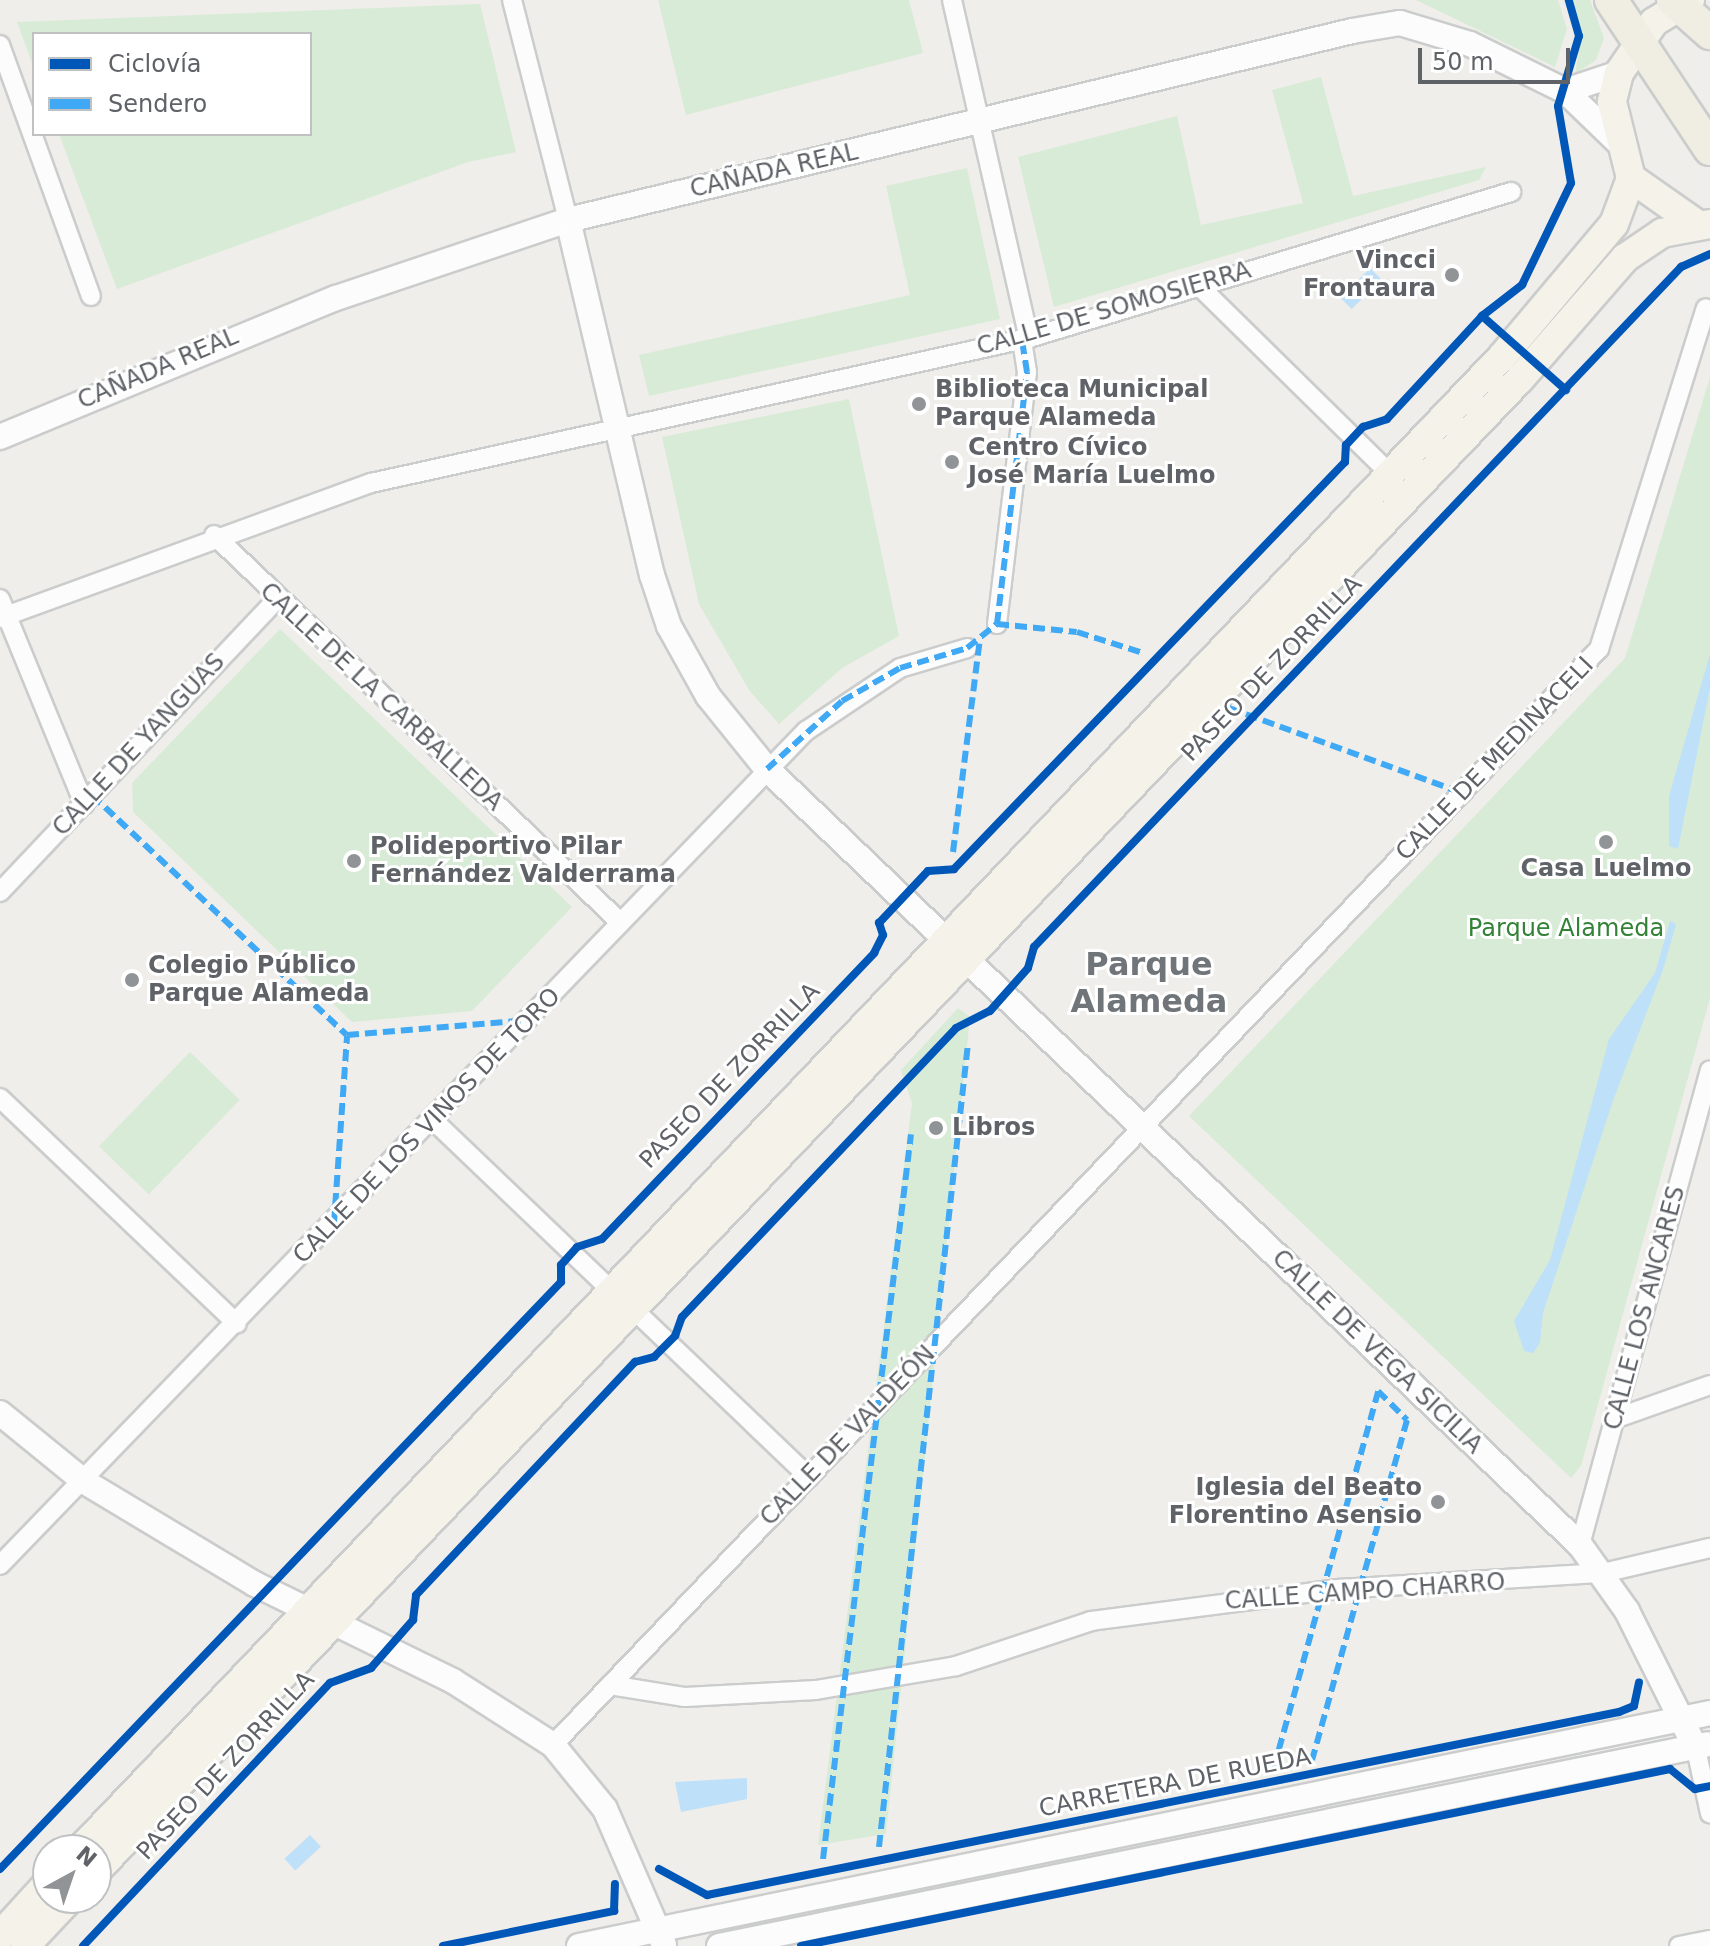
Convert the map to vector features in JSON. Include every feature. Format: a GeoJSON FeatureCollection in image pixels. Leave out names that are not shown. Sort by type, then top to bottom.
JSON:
{"type":"FeatureCollection","features":[{"type":"Feature","properties":{"kind":"highway"},"geometry":{"type":"LineString","coordinates":[[1611,0],[1628,60],[1710,149]]}},
{"type":"Feature","properties":{"kind":"highway"},"geometry":{"type":"LineString","coordinates":[[1680,1],[1710,33]]}},
{"type":"Feature","properties":{"kind":"main road"},"geometry":{"type":"LineString","coordinates":[[1631,178],[1617,141],[1612,102],[1628,60],[1680,1]]}},
{"type":"Feature","properties":{"kind":"main road","name":"PASEO DE ZORRILLA"},"geometry":{"type":"LineString","coordinates":[[112,1854],[632,1308],[956,947],[1581,266],[1614,224],[1631,178],[1704,225]]}},
{"type":"Feature","properties":{"kind":"main road","name":"PASEO DE ZORRILLA"},"geometry":{"type":"LineString","coordinates":[[95,1834],[610,1289],[956,947],[1519,380],[1625,258],[1662,233],[1704,225]]}},
{"type":"Feature","properties":{"kind":"main road"},"geometry":{"type":"LineString","coordinates":[[0,1936],[32,1901]]}},
{"type":"Feature","properties":{"kind":"main road"},"geometry":{"type":"LineString","coordinates":[[25,1946],[55,1914]]}},
{"type":"Feature","properties":{"kind":"street"},"geometry":{"type":"LineString","coordinates":[[512,0],[568,220]]}},
{"type":"Feature","properties":{"kind":"street"},"geometry":{"type":"LineString","coordinates":[[952,0],[1026,338],[1027,372],[997,624]]}},
{"type":"Feature","properties":{"kind":"street","name":"CAÑADA REAL"},"geometry":{"type":"LineString","coordinates":[[0,437],[322,303],[568,220],[1400,23],[1458,39],[1565,91],[1617,141]]}},
{"type":"Feature","properties":{"kind":"street"},"geometry":{"type":"LineString","coordinates":[[0,45],[32,133]]}},
{"type":"Feature","properties":{"kind":"street"},"geometry":{"type":"LineString","coordinates":[[1565,91],[1628,60]]}},
{"type":"Feature","properties":{"kind":"street"},"geometry":{"type":"LineString","coordinates":[[33,136],[91,296]]}},
{"type":"Feature","properties":{"kind":"street","name":"CALLE DE SOMOSIERRA"},"geometry":{"type":"LineString","coordinates":[[2,610],[371,483],[617,424],[1026,338],[1511,192]]}},
{"type":"Feature","properties":{"kind":"street","name":"CALLE DE VEGA SICILIA"},"geometry":{"type":"LineString","coordinates":[[568,220],[669,626],[708,696],[767,769],[1580,1545],[1603,1573],[1684,1719],[1703,1746]]}},
{"type":"Feature","properties":{"kind":"street"},"geometry":{"type":"LineString","coordinates":[[1199,286],[1391,475]]}},
{"type":"Feature","properties":{"kind":"street","name":"CALLE DE MEDINACELI"},"geometry":{"type":"LineString","coordinates":[[1145,1128],[1599,649],[1706,308]]}},
{"type":"Feature","properties":{"kind":"street","name":"CALLE DE LA CARBALLEDA"},"geometry":{"type":"LineString","coordinates":[[214,535],[277,599],[620,922]]}},
{"type":"Feature","properties":{"kind":"street","name":"CALLE DE YANGUAS"},"geometry":{"type":"LineString","coordinates":[[0,892],[277,599]]}},
{"type":"Feature","properties":{"kind":"street"},"geometry":{"type":"LineString","coordinates":[[2,610],[84,804]]}},
{"type":"Feature","properties":{"kind":"street","name":"CALLE DE LOS VINOS DE TORO"},"geometry":{"type":"LineString","coordinates":[[0,1565],[85,1482],[767,769],[842,701],[900,668],[967,648]]}},
{"type":"Feature","properties":{"kind":"street","name":"CALLE LOS ANCARES"},"geometry":{"type":"LineString","coordinates":[[1580,1545],[1614,1419],[1703,1127],[1710,1071]]}},
{"type":"Feature","properties":{"kind":"street"},"geometry":{"type":"LineString","coordinates":[[0,1098],[237,1324]]}},
{"type":"Feature","properties":{"kind":"street"},"geometry":{"type":"LineString","coordinates":[[433,1120],[610,1289]]}},
{"type":"Feature","properties":{"kind":"street","name":"CALLE DE VALDEÓN"},"geometry":{"type":"LineString","coordinates":[[553,1745],[1145,1128]]}},
{"type":"Feature","properties":{"kind":"street"},"geometry":{"type":"LineString","coordinates":[[632,1308],[809,1477]]}},
{"type":"Feature","properties":{"kind":"street"},"geometry":{"type":"LineString","coordinates":[[1614,1419],[1710,1385]]}},
{"type":"Feature","properties":{"kind":"street"},"geometry":{"type":"LineString","coordinates":[[0,1413],[85,1482],[305,1611],[453,1681],[553,1745],[605,1809],[662,1938]]}},
{"type":"Feature","properties":{"kind":"street","name":"CALLE CAMPO CHARRO"},"geometry":{"type":"LineString","coordinates":[[610,1685],[685,1697],[816,1690],[956,1666],[1091,1621],[1216,1601],[1603,1573],[1710,1548]]}},
{"type":"Feature","properties":{"kind":"street","name":"CARRETERA DE RUEDA"},"geometry":{"type":"LineString","coordinates":[[579,1946],[662,1938],[1710,1713]]}},
{"type":"Feature","properties":{"kind":"street"},"geometry":{"type":"LineString","coordinates":[[719,1946],[1703,1746],[1710,1813]]}},
{"type":"Feature","properties":{"kind":"street"},"geometry":{"type":"LineString","coordinates":[[1679,1946],[1710,1940]]}},
{"type":"Feature","properties":{"kind":"green space"},"geometry":{"type":"Polygon","coordinates":[[[658,0],[909,0],[923,53],[686,115],[658,0]]]}},
{"type":"Feature","properties":{"kind":"green space"},"geometry":{"type":"Polygon","coordinates":[[[1416,0],[1558,0],[1567,29],[1555,67],[1416,0]]]}},
{"type":"Feature","properties":{"kind":"green space"},"geometry":{"type":"Polygon","coordinates":[[[1572,0],[1590,0],[1604,38],[1596,60],[1575,74],[1582,34],[1572,0]]]}},
{"type":"Feature","properties":{"kind":"green space"},"geometry":{"type":"Polygon","coordinates":[[[480,4],[516,152],[468,162],[117,289],[60,136],[312,136],[312,32],[32,32],[32,63],[17,22],[480,4]]]}},
{"type":"Feature","properties":{"kind":"green space"},"geometry":{"type":"Polygon","coordinates":[[[1321,77],[1353,196],[1486,167],[1479,180],[1054,307],[1018,157],[1177,116],[1201,225],[1303,203],[1272,90],[1321,77]]]}},
{"type":"Feature","properties":{"kind":"green space"},"geometry":{"type":"Polygon","coordinates":[[[967,168],[1000,319],[649,396],[639,355],[910,295],[886,186],[967,168]]]}},
{"type":"Feature","properties":{"kind":"green space","name":"Parque Alameda"},"geometry":{"type":"Polygon","coordinates":[[[1710,377],[1710,998],[1581,1466],[1571,1478],[1189,1116],[1625,658],[1710,377]]]}},
{"type":"Feature","properties":{"kind":"green space"},"geometry":{"type":"Polygon","coordinates":[[[849,399],[899,636],[842,668],[779,724],[749,690],[699,604],[662,437],[849,399]]]}},
{"type":"Feature","properties":{"kind":"green space","name":"Polideportivo Pilar Fernández Valderrama"},"geometry":{"type":"Polygon","coordinates":[[[280,629],[572,907],[472,1011],[352,1022],[133,812],[132,783],[280,629]]]}},
{"type":"Feature","properties":{"kind":"green space"},"geometry":{"type":"Polygon","coordinates":[[[958,1008],[970,1017],[886,1834],[818,1845],[912,1103],[901,1070],[958,1008]]]}},
{"type":"Feature","properties":{"kind":"green space"},"geometry":{"type":"Polygon","coordinates":[[[190,1052],[240,1100],[149,1194],[99,1146],[190,1052]]]}},
{"type":"Feature","properties":{"kind":"water"},"geometry":{"type":"Polygon","coordinates":[[[1370,268],[1381,279],[1352,309],[1340,298],[1370,268]]]}},
{"type":"Feature","properties":{"kind":"water"},"geometry":{"type":"Polygon","coordinates":[[[1710,654],[1710,688],[1678,849],[1669,846],[1669,796],[1710,654]]]}},
{"type":"Feature","properties":{"kind":"water"},"geometry":{"type":"Polygon","coordinates":[[[1670,921],[1676,924],[1664,967],[1614,1098],[1543,1313],[1540,1343],[1533,1353],[1524,1351],[1514,1321],[1550,1260],[1609,1039],[1655,973],[1670,921]]]}},
{"type":"Feature","properties":{"kind":"water"},"geometry":{"type":"Polygon","coordinates":[[[747,1778],[747,1799],[681,1812],[675,1782],[747,1778]]]}},
{"type":"Feature","properties":{"kind":"water"},"geometry":{"type":"Polygon","coordinates":[[[310,1835],[321,1847],[295,1871],[284,1859],[310,1835]]]}},
{"type":"Feature","properties":{"kind":"marked path"},"geometry":{"type":"LineString","coordinates":[[997,624],[1027,372],[1022,339]]}},
{"type":"Feature","properties":{"kind":"marked path"},"geometry":{"type":"LineString","coordinates":[[767,769],[842,701],[900,668],[967,648],[997,624],[1077,632],[1143,653]]}},
{"type":"Feature","properties":{"kind":"marked path"},"geometry":{"type":"LineString","coordinates":[[953,852],[980,639]]}},
{"type":"Feature","properties":{"kind":"marked path"},"geometry":{"type":"LineString","coordinates":[[1229,708],[1462,793]]}},
{"type":"Feature","properties":{"kind":"marked path"},"geometry":{"type":"LineString","coordinates":[[92,795],[347,1035],[529,1020]]}},
{"type":"Feature","properties":{"kind":"marked path"},"geometry":{"type":"LineString","coordinates":[[334,1223],[347,1035]]}},
{"type":"Feature","properties":{"kind":"marked path"},"geometry":{"type":"LineString","coordinates":[[879,1847],[968,1043]]}},
{"type":"Feature","properties":{"kind":"marked path"},"geometry":{"type":"LineString","coordinates":[[823,1859],[911,1134]]}},
{"type":"Feature","properties":{"kind":"marked path"},"geometry":{"type":"LineString","coordinates":[[1274,1767],[1378,1391],[1407,1420],[1312,1760]]}},
{"type":"Feature","properties":{"kind":"cycle path"},"geometry":{"type":"LineString","coordinates":[[0,1869],[561,1282],[561,1265],[577,1247],[602,1239],[874,953],[883,935],[879,923],[928,871],[954,869],[1345,462],[1346,445],[1363,427],[1387,419],[1482,316],[1522,285],[1571,183],[1558,106],[1579,36],[1569,0]]}},
{"type":"Feature","properties":{"kind":"cycle path"},"geometry":{"type":"LineString","coordinates":[[83,1946],[330,1683],[371,1668],[413,1620],[416,1595],[635,1362],[654,1357],[675,1336],[682,1317],[956,1028],[990,1011],[1028,968],[1034,947],[1681,267],[1710,254]]}},
{"type":"Feature","properties":{"kind":"cycle path"},"geometry":{"type":"LineString","coordinates":[[1482,316],[1566,390]]}},
{"type":"Feature","properties":{"kind":"cycle path"},"geometry":{"type":"LineString","coordinates":[[659,1869],[707,1895],[1619,1712],[1634,1706],[1639,1683]]}},
{"type":"Feature","properties":{"kind":"cycle path"},"geometry":{"type":"LineString","coordinates":[[801,1946],[1670,1769],[1695,1789],[1710,1786]]}},
{"type":"Feature","properties":{"kind":"cycle path"},"geometry":{"type":"LineString","coordinates":[[443,1946],[614,1911],[615,1884]]}},
{"type":"Feature","properties":{"kind":"place","name":"Vincci Frontaura"},"geometry":{"type":"Point","coordinates":[1452,275]}},
{"type":"Feature","properties":{"kind":"place","name":"Biblioteca Municipal Parque Alameda"},"geometry":{"type":"Point","coordinates":[919,404]}},
{"type":"Feature","properties":{"kind":"place","name":"Centro Cívico José María Luelmo"},"geometry":{"type":"Point","coordinates":[952,462]}},
{"type":"Feature","properties":{"kind":"place","name":"Casa Luelmo"},"geometry":{"type":"Point","coordinates":[1606,842]}},
{"type":"Feature","properties":{"kind":"place","name":"Polideportivo Pilar Fernández Valderrama"},"geometry":{"type":"Point","coordinates":[354,861]}},
{"type":"Feature","properties":{"kind":"place","name":"Colegio Público Parque Alameda"},"geometry":{"type":"Point","coordinates":[132,980]}},
{"type":"Feature","properties":{"kind":"place","name":"Libros"},"geometry":{"type":"Point","coordinates":[936,1128]}},
{"type":"Feature","properties":{"kind":"place","name":"Iglesia del Beato Florentino Asensio"},"geometry":{"type":"Point","coordinates":[1438,1502]}},
{"type":"Feature","properties":{"kind":"district","name":"Parque Alameda"},"geometry":{"type":"Point","coordinates":[1149,984]}}]}
